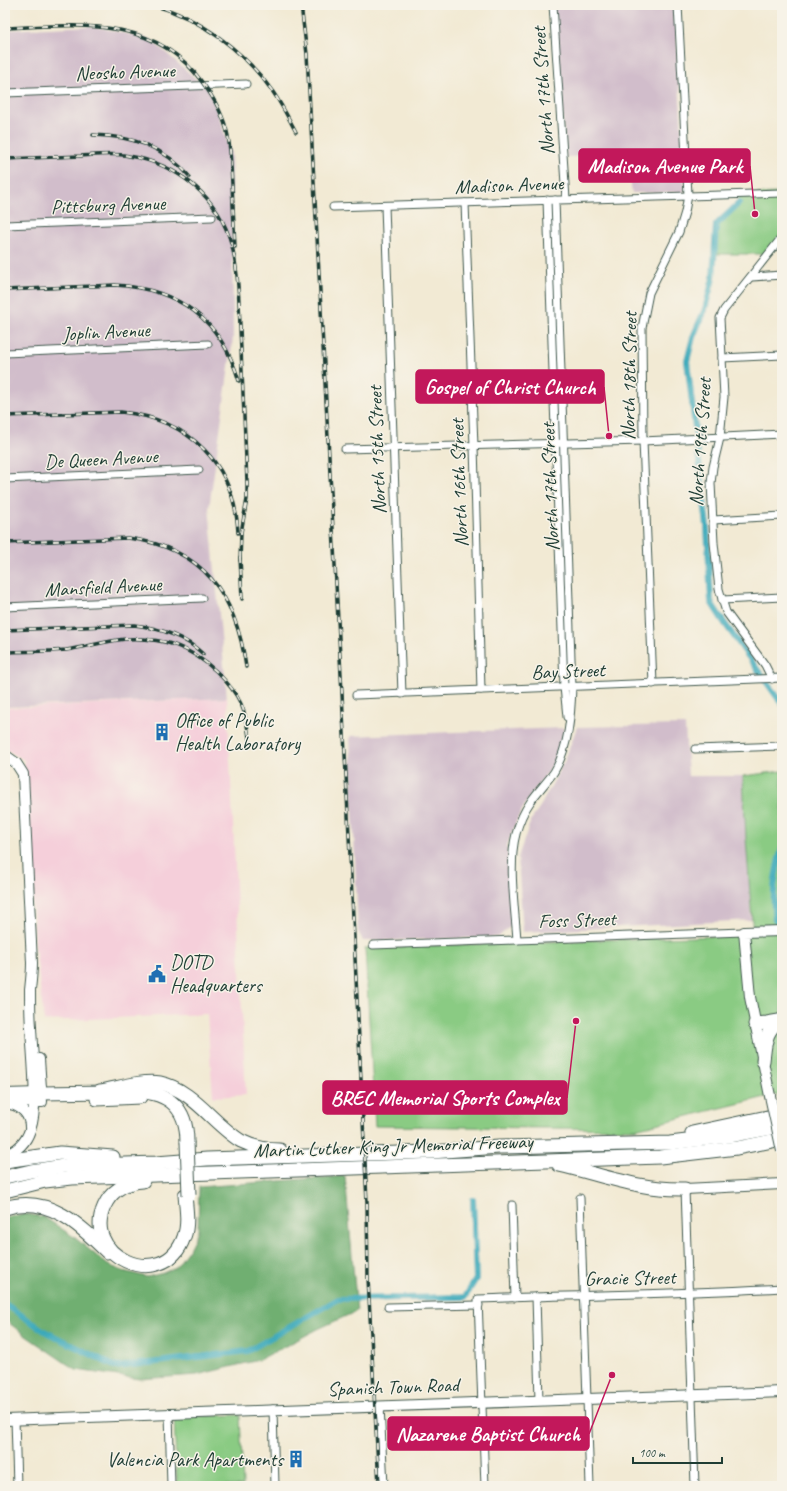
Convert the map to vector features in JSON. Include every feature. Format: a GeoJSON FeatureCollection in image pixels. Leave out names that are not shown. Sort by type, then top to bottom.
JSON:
{"type":"FeatureCollection","features":[{"type":"Feature","properties":{"kind":"highway"},"geometry":{"type":"LineString","coordinates":[[755,1024],[767,1024],[782,1020]]}},
{"type":"Feature","properties":{"kind":"highway"},"geometry":{"type":"LineString","coordinates":[[763,1061],[766,1035],[774,1025],[782,1020]]}},
{"type":"Feature","properties":{"kind":"highway"},"geometry":{"type":"LineString","coordinates":[[38,1097],[100,1091],[147,1083],[165,1084],[193,1101],[237,1138],[247,1144],[267,1149],[317,1155]]}},
{"type":"Feature","properties":{"kind":"highway"},"geometry":{"type":"LineString","coordinates":[[5,1208],[27,1205],[55,1211],[66,1216],[80,1226],[113,1258],[131,1268],[147,1270],[155,1269],[167,1264],[177,1256],[184,1247],[190,1229],[187,1195],[186,1129],[182,1115],[176,1107],[164,1097],[148,1092],[100,1091]]}},
{"type":"Feature","properties":{"kind":"highway"},"geometry":{"type":"LineString","coordinates":[[38,1097],[154,1098],[165,1104],[176,1114],[182,1128],[185,1142]]}},
{"type":"Feature","properties":{"kind":"highway"},"geometry":{"type":"LineString","coordinates":[[606,1144],[633,1138],[662,1137],[690,1133],[782,1112]]}},
{"type":"Feature","properties":{"kind":"highway","name":"Martin Luther King Jr Memorial Freeway"},"geometry":{"type":"LineString","coordinates":[[5,1177],[64,1166],[156,1163],[207,1159],[686,1141],[729,1136],[782,1126]]}},
{"type":"Feature","properties":{"kind":"highway","name":"Martin Luther King Jr Memorial Freeway"},"geometry":{"type":"LineString","coordinates":[[5,1191],[33,1183],[72,1178],[680,1155],[737,1148],[782,1139]]}},
{"type":"Feature","properties":{"kind":"highway"},"geometry":{"type":"LineString","coordinates":[[5,1161],[60,1154],[207,1159]]}},
{"type":"Feature","properties":{"kind":"highway"},"geometry":{"type":"LineString","coordinates":[[534,1161],[576,1169],[635,1185],[663,1189],[685,1188]]}},
{"type":"Feature","properties":{"kind":"highway"},"geometry":{"type":"LineString","coordinates":[[187,1195],[185,1233],[178,1249],[168,1258],[152,1265],[141,1266],[132,1264],[118,1256],[106,1244],[101,1227],[102,1212],[112,1195],[124,1186],[140,1181],[179,1180],[238,1172]]}},
{"type":"Feature","properties":{"kind":"highway"},"geometry":{"type":"LineString","coordinates":[[5,1201],[72,1178]]}},
{"type":"Feature","properties":{"kind":"street","name":"North 17th Street"},"geometry":{"type":"LineString","coordinates":[[553,5],[566,199]]}},
{"type":"Feature","properties":{"kind":"street","name":"North 18th Street"},"geometry":{"type":"LineString","coordinates":[[653,684],[643,441],[642,328],[649,293],[679,232],[688,195],[678,5]]}},
{"type":"Feature","properties":{"kind":"street","name":"Neosho Avenue"},"geometry":{"type":"LineString","coordinates":[[5,93],[246,84]]}},
{"type":"Feature","properties":{"kind":"street","name":"Madison Avenue"},"geometry":{"type":"LineString","coordinates":[[333,207],[782,193]]}},
{"type":"Feature","properties":{"kind":"street","name":"North 17th Street"},"geometry":{"type":"LineString","coordinates":[[547,200],[564,687],[568,725]]}},
{"type":"Feature","properties":{"kind":"street","name":"North 17th Street"},"geometry":{"type":"LineString","coordinates":[[516,940],[512,864],[516,835],[521,819],[529,805],[556,767],[566,739],[571,712],[572,687],[555,200]]}},
{"type":"Feature","properties":{"kind":"street","name":"North 16th Street"},"geometry":{"type":"LineString","coordinates":[[465,203],[481,690]]}},
{"type":"Feature","properties":{"kind":"street","name":"North 15th Street"},"geometry":{"type":"LineString","coordinates":[[385,206],[402,694]]}},
{"type":"Feature","properties":{"kind":"street","name":"Pittsburg Avenue"},"geometry":{"type":"LineString","coordinates":[[5,225],[212,217]]}},
{"type":"Feature","properties":{"kind":"street","name":"North 19th Street"},"geometry":{"type":"LineString","coordinates":[[770,679],[765,665],[726,612],[722,600],[714,543],[712,478],[720,438],[724,397],[719,323],[721,316],[782,237]]}},
{"type":"Feature","properties":{"kind":"street"},"geometry":{"type":"LineString","coordinates":[[752,277],[782,275]]}},
{"type":"Feature","properties":{"kind":"street","name":"Joplin Avenue"},"geometry":{"type":"LineString","coordinates":[[5,353],[208,344]]}},
{"type":"Feature","properties":{"kind":"street"},"geometry":{"type":"LineString","coordinates":[[722,358],[782,355]]}},
{"type":"Feature","properties":{"kind":"street"},"geometry":{"type":"LineString","coordinates":[[552,359],[561,359]]}},
{"type":"Feature","properties":{"kind":"street"},"geometry":{"type":"LineString","coordinates":[[345,449],[643,441],[782,434]]}},
{"type":"Feature","properties":{"kind":"street","name":"De Queen Avenue"},"geometry":{"type":"LineString","coordinates":[[5,479],[199,470]]}},
{"type":"Feature","properties":{"kind":"street"},"geometry":{"type":"LineString","coordinates":[[713,520],[782,516]]}},
{"type":"Feature","properties":{"kind":"street"},"geometry":{"type":"LineString","coordinates":[[561,597],[569,597]]}},
{"type":"Feature","properties":{"kind":"street"},"geometry":{"type":"LineString","coordinates":[[722,600],[782,597]]}},
{"type":"Feature","properties":{"kind":"street","name":"Mansfield Avenue"},"geometry":{"type":"LineString","coordinates":[[5,607],[202,598]]}},
{"type":"Feature","properties":{"kind":"street","name":"Bay Street"},"geometry":{"type":"LineString","coordinates":[[356,695],[782,678]]}},
{"type":"Feature","properties":{"kind":"street"},"geometry":{"type":"LineString","coordinates":[[695,749],[782,746]]}},
{"type":"Feature","properties":{"kind":"street"},"geometry":{"type":"LineString","coordinates":[[5,755],[16,763],[23,774],[32,976],[35,990],[38,1097],[30,1131],[25,1140],[18,1148],[5,1155]]}},
{"type":"Feature","properties":{"kind":"street","name":"Foss Street"},"geometry":{"type":"LineString","coordinates":[[373,945],[782,931]]}},
{"type":"Feature","properties":{"kind":"street"},"geometry":{"type":"LineString","coordinates":[[744,932],[748,988],[782,1151]]}},
{"type":"Feature","properties":{"kind":"street"},"geometry":{"type":"LineString","coordinates":[[5,1100],[38,1097]]}},
{"type":"Feature","properties":{"kind":"street"},"geometry":{"type":"LineString","coordinates":[[5,1100],[24,1111],[29,1121],[30,1131]]}},
{"type":"Feature","properties":{"kind":"street"},"geometry":{"type":"LineString","coordinates":[[695,1486],[685,1188],[782,1184]]}},
{"type":"Feature","properties":{"kind":"street"},"geometry":{"type":"LineString","coordinates":[[580,1198],[590,1486]]}},
{"type":"Feature","properties":{"kind":"street"},"geometry":{"type":"LineString","coordinates":[[512,1205],[515,1298]]}},
{"type":"Feature","properties":{"kind":"street","name":"Gracie Street"},"geometry":{"type":"LineString","coordinates":[[388,1307],[478,1302],[515,1298],[688,1293],[782,1288]]}},
{"type":"Feature","properties":{"kind":"street"},"geometry":{"type":"LineString","coordinates":[[536,1297],[539,1400]]}},
{"type":"Feature","properties":{"kind":"street"},"geometry":{"type":"LineString","coordinates":[[478,1302],[484,1486]]}},
{"type":"Feature","properties":{"kind":"street","name":"Spanish Town Road"},"geometry":{"type":"LineString","coordinates":[[10,1420],[273,1409],[782,1392]]}},
{"type":"Feature","properties":{"kind":"street"},"geometry":{"type":"LineString","coordinates":[[380,1406],[384,1486]]}},
{"type":"Feature","properties":{"kind":"street"},"geometry":{"type":"LineString","coordinates":[[273,1409],[275,1486]]}},
{"type":"Feature","properties":{"kind":"street"},"geometry":{"type":"LineString","coordinates":[[169,1413],[171,1486]]}},
{"type":"Feature","properties":{"kind":"street"},"geometry":{"type":"LineString","coordinates":[[10,1420],[17,1486]]}},
{"type":"Feature","properties":{"kind":"shaded area"},"geometry":{"type":"Polygon","coordinates":[[[553,5],[675,5],[685,192],[632,193],[627,154],[566,157],[553,5]]]}},
{"type":"Feature","properties":{"kind":"shaded area"},"geometry":{"type":"Polygon","coordinates":[[[93,26],[150,39],[210,91],[231,153],[233,338],[209,508],[227,698],[5,707],[5,30],[93,26]]]}},
{"type":"Feature","properties":{"kind":"shaded area"},"geometry":{"type":"Polygon","coordinates":[[[227,698],[246,1095],[213,1097],[207,1014],[44,1021],[35,945],[24,760],[5,749],[5,708],[227,698]]]}},
{"type":"Feature","properties":{"kind":"shaded area"},"geometry":{"type":"Polygon","coordinates":[[[685,725],[688,776],[743,776],[751,920],[523,932],[518,857],[531,820],[541,805],[565,760],[577,727],[685,725]]]}},
{"type":"Feature","properties":{"kind":"shaded area"},"geometry":{"type":"Polygon","coordinates":[[[564,728],[560,747],[552,766],[530,796],[518,817],[507,845],[512,924],[510,927],[498,937],[363,941],[358,931],[350,736],[564,728]]]}},
{"type":"Feature","properties":{"kind":"green space"},"geometry":{"type":"Polygon","coordinates":[[[782,193],[782,237],[769,254],[714,254],[716,225],[739,203],[738,194],[782,193]]]}},
{"type":"Feature","properties":{"kind":"green space"},"geometry":{"type":"Polygon","coordinates":[[[782,771],[782,1106],[780,1106],[778,1094],[635,1129],[375,1126],[365,948],[753,935],[743,776],[782,771]]]}},
{"type":"Feature","properties":{"kind":"green space"},"geometry":{"type":"Polygon","coordinates":[[[345,1176],[357,1311],[318,1329],[259,1360],[197,1375],[139,1379],[76,1370],[5,1320],[5,1217],[26,1214],[44,1217],[74,1237],[108,1265],[123,1271],[147,1277],[163,1273],[176,1267],[189,1249],[198,1231],[199,1187],[345,1176]]]}},
{"type":"Feature","properties":{"kind":"green space"},"geometry":{"type":"Polygon","coordinates":[[[240,1415],[243,1486],[177,1486],[174,1417],[240,1415]]]}},
{"type":"Feature","properties":{"kind":"waterway"},"geometry":{"type":"LineString","coordinates":[[739,203],[716,225],[713,278],[705,309],[693,337],[687,361],[707,526],[711,602],[782,704]]}},
{"type":"Feature","properties":{"kind":"waterway"},"geometry":{"type":"LineString","coordinates":[[775,920],[774,884],[782,849]]}},
{"type":"Feature","properties":{"kind":"waterway"},"geometry":{"type":"LineString","coordinates":[[5,1304],[46,1332],[116,1367],[248,1351],[338,1299],[465,1297],[476,1279],[473,1200]]}},
{"type":"Feature","properties":{"kind":"railway"},"geometry":{"type":"LineString","coordinates":[[153,5],[188,18],[220,38],[235,50],[262,77],[273,92],[296,132]]}},
{"type":"Feature","properties":{"kind":"railway"},"geometry":{"type":"LineString","coordinates":[[301,5],[307,54],[342,693],[367,1202],[368,1278],[379,1486]]}},
{"type":"Feature","properties":{"kind":"railway"},"geometry":{"type":"LineString","coordinates":[[5,28],[86,26],[112,29],[138,35],[161,45],[183,60],[211,94],[221,114],[226,129],[230,154],[235,247]]}},
{"type":"Feature","properties":{"kind":"railway"},"geometry":{"type":"LineString","coordinates":[[93,135],[121,138],[158,150],[180,166],[190,177]]}},
{"type":"Feature","properties":{"kind":"railway"},"geometry":{"type":"LineString","coordinates":[[5,159],[111,154],[147,160],[180,175],[207,198],[217,212],[226,228],[232,246],[235,259],[239,297],[247,482],[247,499],[241,533],[240,561]]}},
{"type":"Feature","properties":{"kind":"railway"},"geometry":{"type":"LineString","coordinates":[[5,290],[115,285],[159,293],[178,301],[194,311],[209,324],[221,340],[231,359],[239,381]]}},
{"type":"Feature","properties":{"kind":"railway"},"geometry":{"type":"LineString","coordinates":[[5,416],[121,412],[145,416],[168,424],[187,435],[204,449],[218,466],[228,486],[235,508],[238,533]]}},
{"type":"Feature","properties":{"kind":"railway"},"geometry":{"type":"LineString","coordinates":[[5,543],[128,538],[154,543],[177,552],[196,564],[212,579],[224,597],[234,618],[241,641],[246,667]]}},
{"type":"Feature","properties":{"kind":"railway"},"geometry":{"type":"LineString","coordinates":[[240,557],[242,599]]}},
{"type":"Feature","properties":{"kind":"railway"},"geometry":{"type":"LineString","coordinates":[[5,630],[134,625],[153,628],[171,634],[188,642],[203,654]]}},
{"type":"Feature","properties":{"kind":"railway"},"geometry":{"type":"LineString","coordinates":[[5,652],[66,650],[126,639],[152,640],[176,645],[207,663],[224,679],[239,699],[245,714],[250,745]]}},
{"type":"Feature","properties":{"kind":"place","name":"Madison Avenue Park"},"geometry":{"type":"Point","coordinates":[755,214]}},
{"type":"Feature","properties":{"kind":"place","name":"Gospel of Christ Church"},"geometry":{"type":"Point","coordinates":[609,436]}},
{"type":"Feature","properties":{"kind":"place","name":"Office of Public Health Laboratory"},"geometry":{"type":"Point","coordinates":[162,732]}},
{"type":"Feature","properties":{"kind":"place","name":"DOTD Headquarters"},"geometry":{"type":"Point","coordinates":[157,974]}},
{"type":"Feature","properties":{"kind":"place","name":"BREC Memorial Sports Complex"},"geometry":{"type":"Point","coordinates":[576,1021]}},
{"type":"Feature","properties":{"kind":"place","name":"Nazarene Baptist Church"},"geometry":{"type":"Point","coordinates":[612,1375]}},
{"type":"Feature","properties":{"kind":"place","name":"Valencia Park Apartments"},"geometry":{"type":"Point","coordinates":[296,1459]}}]}
